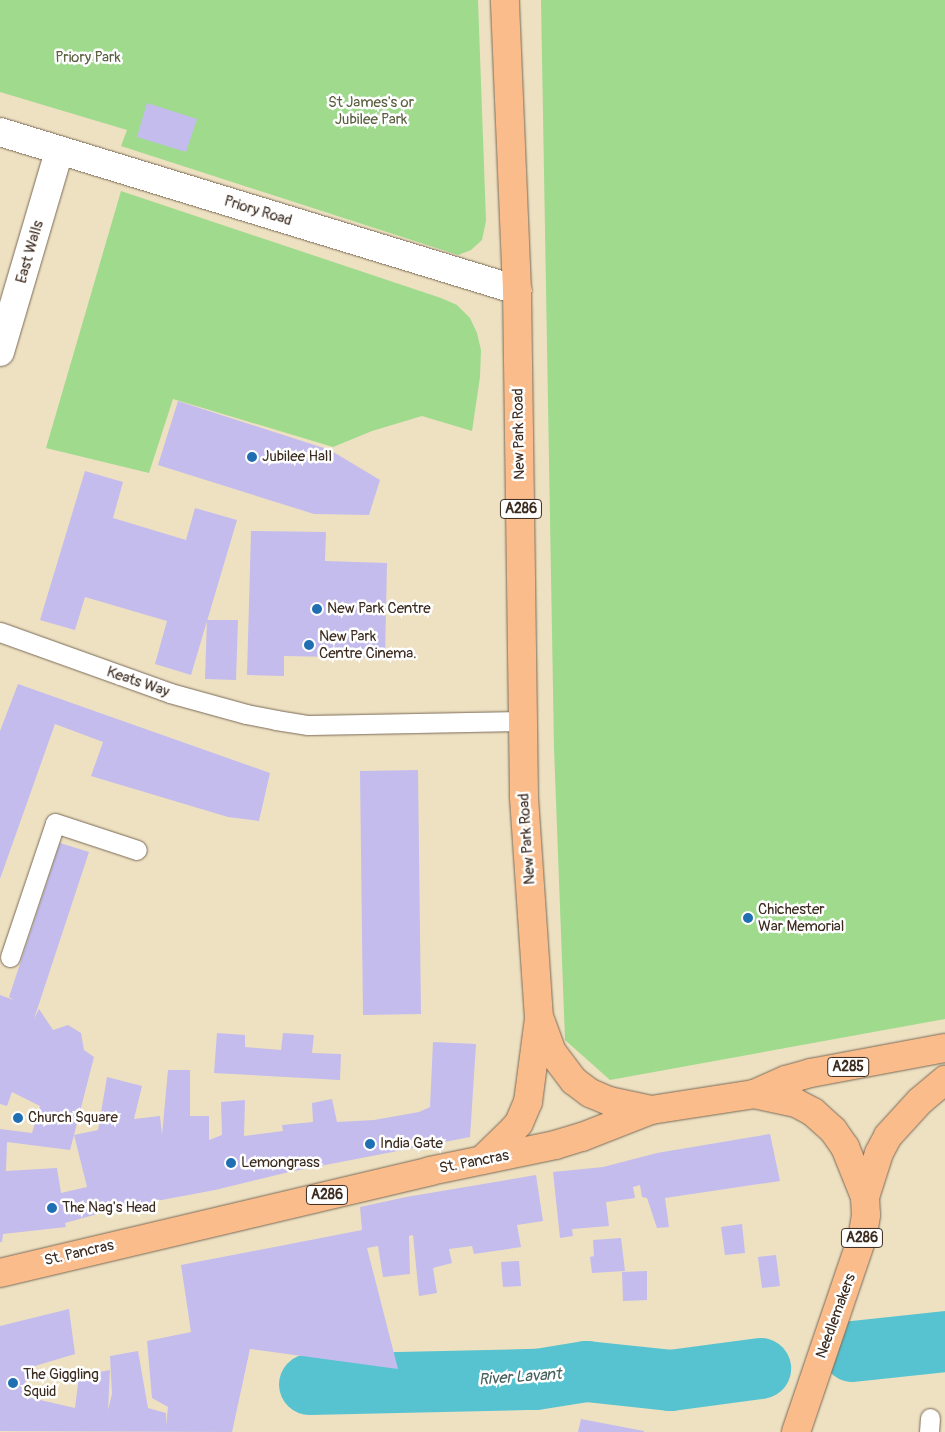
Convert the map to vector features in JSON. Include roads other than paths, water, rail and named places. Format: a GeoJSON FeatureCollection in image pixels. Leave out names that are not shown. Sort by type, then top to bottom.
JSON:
{"type":"FeatureCollection","features":[{"type":"Feature","properties":{"kind":"main road","name":"New Park Road"},"geometry":{"type":"LineString","coordinates":[[482,1160],[518,1123],[528,1102],[539,1018],[524,796],[517,290],[505,0]]}},
{"type":"Feature","properties":{"kind":"main road","name":"New Park Road"},"geometry":{"type":"LineString","coordinates":[[539,1018],[552,1052],[574,1081],[590,1093],[609,1101],[651,1110]]}},
{"type":"Feature","properties":{"kind":"main road","name":"St. Pancras"},"geometry":{"type":"LineString","coordinates":[[0,1272],[582,1137],[651,1110],[754,1094],[786,1080],[811,1073],[945,1048]]}},
{"type":"Feature","properties":{"kind":"main road","name":"Needlemakers"},"geometry":{"type":"LineString","coordinates":[[865,1197],[879,1153],[888,1136],[920,1101],[945,1080]]}},
{"type":"Feature","properties":{"kind":"main road","name":"Needlemakers"},"geometry":{"type":"LineString","coordinates":[[754,1094],[796,1103],[813,1112],[833,1130],[848,1154],[865,1197],[866,1215],[863,1235],[796,1432]]}},
{"type":"Feature","properties":{"kind":"street","name":"Priory Road"},"geometry":{"type":"LineString","coordinates":[[0,132],[517,290]]}},
{"type":"Feature","properties":{"kind":"street","name":"East Walls"},"geometry":{"type":"LineString","coordinates":[[0,352],[5,315],[59,151]]}},
{"type":"Feature","properties":{"kind":"lane","name":"Keats Way"},"geometry":{"type":"LineString","coordinates":[[0,632],[170,694],[246,714],[307,725],[524,721]]}},
{"type":"Feature","properties":{"kind":"lane"},"geometry":{"type":"LineString","coordinates":[[10,957],[56,823],[137,850]]}},
{"type":"Feature","properties":{"kind":"waterway","name":"River Lavant"},"geometry":{"type":"LineString","coordinates":[[852,1351],[945,1341]]}},
{"type":"Feature","properties":{"kind":"waterway","name":"River Lavant"},"geometry":{"type":"LineString","coordinates":[[309,1384],[536,1379],[586,1371],[670,1380],[760,1368]]}},
{"type":"Feature","properties":{"kind":"place","name":"Jubilee Hall"},"geometry":{"type":"Point","coordinates":[252,457]}},
{"type":"Feature","properties":{"kind":"place","name":"New Park Centre"},"geometry":{"type":"Point","coordinates":[317,609]}},
{"type":"Feature","properties":{"kind":"place","name":"New Park Centre Cinema."},"geometry":{"type":"Point","coordinates":[309,645]}},
{"type":"Feature","properties":{"kind":"place","name":"Chichester War Memorial"},"geometry":{"type":"Point","coordinates":[748,918]}},
{"type":"Feature","properties":{"kind":"place","name":"Church Square"},"geometry":{"type":"Point","coordinates":[18,1118]}},
{"type":"Feature","properties":{"kind":"place","name":"India Gate"},"geometry":{"type":"Point","coordinates":[370,1144]}},
{"type":"Feature","properties":{"kind":"place","name":"Lemongrass"},"geometry":{"type":"Point","coordinates":[231,1163]}},
{"type":"Feature","properties":{"kind":"place","name":"The Nag's Head"},"geometry":{"type":"Point","coordinates":[52,1208]}},
{"type":"Feature","properties":{"kind":"place","name":"The Giggling Squid"},"geometry":{"type":"Point","coordinates":[13,1383]}},
{"type":"Feature","properties":{"kind":"park label","name":"Priory Park"},"geometry":{"type":"Point","coordinates":[88,58]}},
{"type":"Feature","properties":{"kind":"park label","name":"St James's or Jubilee Park"},"geometry":{"type":"Point","coordinates":[371,110]}}]}
